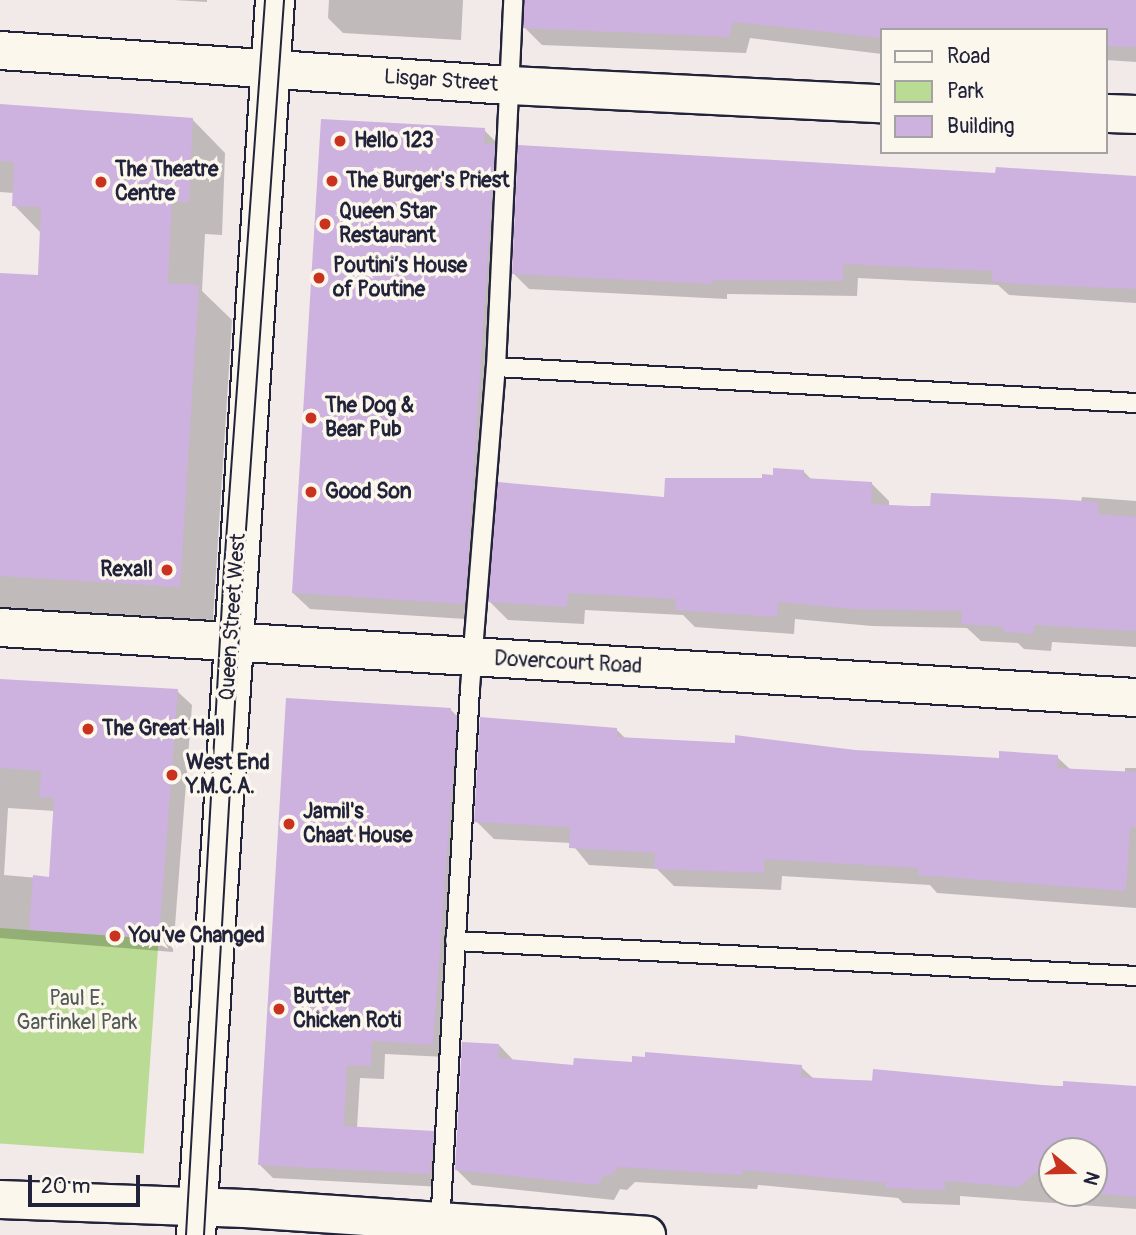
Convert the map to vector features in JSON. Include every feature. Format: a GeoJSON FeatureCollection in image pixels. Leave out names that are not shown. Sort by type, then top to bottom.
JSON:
{"type":"FeatureCollection","features":[{"type":"Feature","properties":{"kind":"main road","name":"Queen Street West"},"geometry":{"type":"LineString","coordinates":[[197,1221],[231,642],[275,0]]}},
{"type":"Feature","properties":{"kind":"street","name":"Lisgar Street"},"geometry":{"type":"LineString","coordinates":[[0,50],[508,85],[880,103]]}},
{"type":"Feature","properties":{"kind":"street"},"geometry":{"type":"LineString","coordinates":[[1108,113],[1136,114]]}},
{"type":"Feature","properties":{"kind":"street","name":"Dovercourt Road"},"geometry":{"type":"LineString","coordinates":[[0,627],[1136,697]]}},
{"type":"Feature","properties":{"kind":"street"},"geometry":{"type":"LineString","coordinates":[[0,1199],[197,1221],[646,1235]]}},
{"type":"Feature","properties":{"kind":"lane"},"geometry":{"type":"LineString","coordinates":[[440,1228],[455,941],[496,367],[513,0]]}},
{"type":"Feature","properties":{"kind":"lane"},"geometry":{"type":"LineString","coordinates":[[496,367],[1136,403]]}},
{"type":"Feature","properties":{"kind":"lane"},"geometry":{"type":"LineString","coordinates":[[455,941],[1136,976]]}},
{"type":"Feature","properties":{"kind":"green space","name":"Paul E. Garfinkel Park"},"geometry":{"type":"Polygon","coordinates":[[[0,928],[159,939],[144,1154],[0,1144],[0,928]]]}},
{"type":"Feature","properties":{"kind":"building"},"geometry":{"type":"Polygon","coordinates":[[[524,0],[1136,0],[1136,47],[1108,46],[1108,28],[880,28],[880,38],[733,22],[729,37],[523,28],[524,0]]]}},
{"type":"Feature","properties":{"kind":"building"},"geometry":{"type":"Polygon","coordinates":[[[0,104],[193,118],[189,202],[172,202],[168,283],[199,285],[180,587],[0,576],[0,273],[38,275],[41,207],[12,206],[14,162],[0,161],[0,104]]]}},
{"type":"Feature","properties":{"kind":"building"},"geometry":{"type":"Polygon","coordinates":[[[321,119],[485,128],[484,144],[495,144],[465,604],[292,593],[321,119]]]}},
{"type":"Feature","properties":{"kind":"building"},"geometry":{"type":"Polygon","coordinates":[[[518,145],[995,173],[996,167],[1136,176],[1136,289],[992,281],[992,271],[843,264],[843,281],[713,280],[712,284],[512,274],[518,145]]]}},
{"type":"Feature","properties":{"kind":"building"},"geometry":{"type":"Polygon","coordinates":[[[773,468],[804,470],[804,478],[872,482],[871,504],[930,507],[931,493],[1055,499],[1098,502],[1098,514],[1136,517],[1136,631],[1034,625],[1034,634],[1004,632],[1004,627],[961,624],[962,611],[853,609],[778,602],[777,617],[675,610],[676,599],[568,593],[567,607],[488,602],[498,482],[664,497],[665,478],[762,478],[762,474],[773,475],[773,468]]]}},
{"type":"Feature","properties":{"kind":"building"},"geometry":{"type":"Polygon","coordinates":[[[0,679],[178,689],[159,938],[29,930],[33,875],[49,877],[54,798],[39,797],[41,771],[0,768],[0,679]]]}},
{"type":"Feature","properties":{"kind":"building"},"geometry":{"type":"Polygon","coordinates":[[[286,698],[451,708],[451,715],[457,715],[433,1045],[372,1041],[371,1066],[347,1065],[344,1126],[434,1131],[430,1174],[258,1165],[286,698]]]}},
{"type":"Feature","properties":{"kind":"building"},"geometry":{"type":"Polygon","coordinates":[[[480,717],[617,728],[617,737],[735,743],[735,735],[855,750],[999,758],[999,751],[1058,755],[1057,768],[1136,772],[1136,828],[1130,827],[1126,891],[918,875],[918,868],[764,859],[764,873],[654,869],[655,853],[569,848],[570,827],[474,822],[480,717]]]}},
{"type":"Feature","properties":{"kind":"building"},"geometry":{"type":"Polygon","coordinates":[[[462,1042],[499,1044],[498,1058],[573,1065],[574,1058],[632,1062],[632,1056],[645,1057],[645,1052],[802,1065],[801,1077],[872,1081],[873,1069],[1063,1087],[1063,1081],[1136,1086],[1136,1197],[1108,1195],[1108,1137],[1038,1137],[1038,1173],[1019,1187],[945,1181],[945,1190],[886,1188],[886,1183],[743,1170],[742,1175],[619,1167],[611,1175],[604,1175],[598,1185],[455,1170],[462,1042]]]}},
{"type":"Feature","properties":{"kind":"tram line"},"geometry":{"type":"LineString","coordinates":[[186,1235],[224,568],[265,0]]}},
{"type":"Feature","properties":{"kind":"tram line"},"geometry":{"type":"LineString","coordinates":[[204,1235],[241,599],[284,0]]}},
{"type":"Feature","properties":{"kind":"place","name":"Hello 123"},"geometry":{"type":"Point","coordinates":[340,141]}},
{"type":"Feature","properties":{"kind":"place","name":"The Burger's Priest"},"geometry":{"type":"Point","coordinates":[332,181]}},
{"type":"Feature","properties":{"kind":"place","name":"The Theatre Centre"},"geometry":{"type":"Point","coordinates":[101,182]}},
{"type":"Feature","properties":{"kind":"place","name":"Queen Star Restaurant"},"geometry":{"type":"Point","coordinates":[325,224]}},
{"type":"Feature","properties":{"kind":"place","name":"Poutini’s House of Poutine"},"geometry":{"type":"Point","coordinates":[319,278]}},
{"type":"Feature","properties":{"kind":"place","name":"The Dog & Bear Pub"},"geometry":{"type":"Point","coordinates":[311,418]}},
{"type":"Feature","properties":{"kind":"place","name":"Good Son"},"geometry":{"type":"Point","coordinates":[311,492]}},
{"type":"Feature","properties":{"kind":"place","name":"Rexall"},"geometry":{"type":"Point","coordinates":[167,570]}},
{"type":"Feature","properties":{"kind":"place","name":"The Great Hall"},"geometry":{"type":"Point","coordinates":[88,729]}},
{"type":"Feature","properties":{"kind":"place","name":"West End Y.M.C.A."},"geometry":{"type":"Point","coordinates":[172,775]}},
{"type":"Feature","properties":{"kind":"place","name":"Jamil's Chaat House"},"geometry":{"type":"Point","coordinates":[289,824]}},
{"type":"Feature","properties":{"kind":"place","name":"You've Changed"},"geometry":{"type":"Point","coordinates":[115,936]}},
{"type":"Feature","properties":{"kind":"place","name":"Butter Chicken Roti"},"geometry":{"type":"Point","coordinates":[279,1009]}}]}
